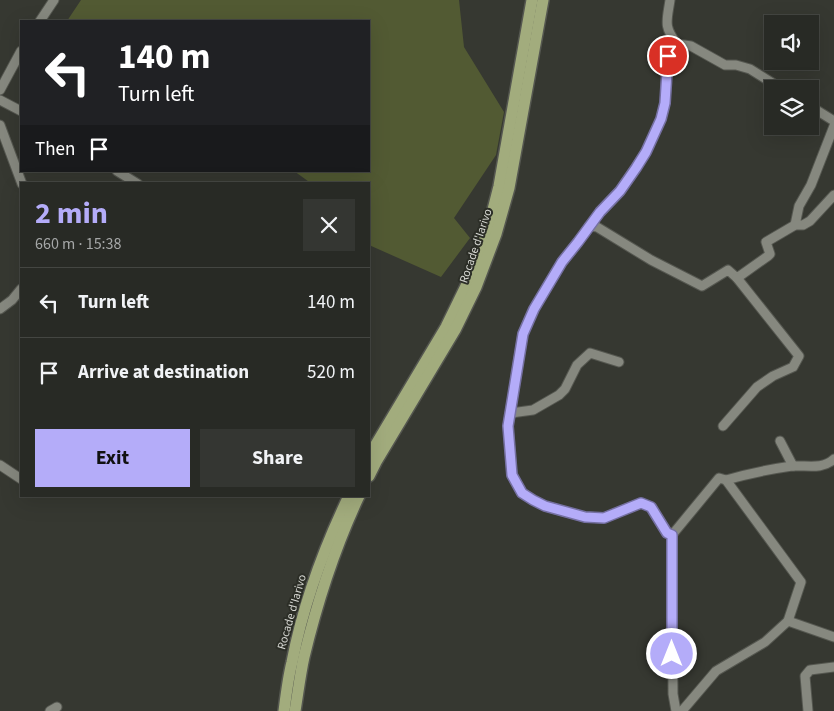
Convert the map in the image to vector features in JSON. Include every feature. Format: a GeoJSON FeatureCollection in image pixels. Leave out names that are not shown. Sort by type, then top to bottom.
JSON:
{"type":"FeatureCollection","features":[{"type":"Feature","properties":{"kind":"main road","name":"Rocade d'Iarivo"},"geometry":{"type":"LineString","coordinates":[[370,454],[446,327],[468,284],[487,233],[499,186],[532,0]]}},
{"type":"Feature","properties":{"kind":"main road","name":"Rocade d'Iarivo"},"geometry":{"type":"LineString","coordinates":[[370,474],[455,330],[476,288],[496,234],[509,188],[542,0]]}},
{"type":"Feature","properties":{"kind":"main road","name":"Rocade d'Iarivo"},"geometry":{"type":"LineString","coordinates":[[284,711],[292,661],[304,614],[321,562],[349,497]]}},
{"type":"Feature","properties":{"kind":"main road","name":"Rocade d'Iarivo"},"geometry":{"type":"LineString","coordinates":[[295,711],[303,659],[329,569],[359,497]]}},
{"type":"Feature","properties":{"kind":"street"},"geometry":{"type":"LineString","coordinates":[[41,20],[54,0]]}},
{"type":"Feature","properties":{"kind":"street"},"geometry":{"type":"LineString","coordinates":[[670,0],[666,26],[670,36],[677,44],[691,46],[725,65],[736,65],[750,69],[768,80]]}},
{"type":"Feature","properties":{"kind":"street"},"geometry":{"type":"LineString","coordinates":[[672,535],[667,533],[651,507],[641,503],[604,518],[585,517],[545,506],[522,493],[514,480],[511,466],[508,426],[523,334],[534,309],[558,268],[589,226],[620,191],[646,152],[661,119],[665,103],[668,56],[677,44]]}},
{"type":"Feature","properties":{"kind":"street"},"geometry":{"type":"LineString","coordinates":[[0,90],[20,53]]}},
{"type":"Feature","properties":{"kind":"street"},"geometry":{"type":"LineString","coordinates":[[0,100],[20,110]]}},
{"type":"Feature","properties":{"kind":"street"},"geometry":{"type":"LineString","coordinates":[[819,112],[834,121]]}},
{"type":"Feature","properties":{"kind":"street"},"geometry":{"type":"LineString","coordinates":[[0,125],[21,182]]}},
{"type":"Feature","properties":{"kind":"street"},"geometry":{"type":"LineString","coordinates":[[795,225],[799,206],[811,185],[834,126]]}},
{"type":"Feature","properties":{"kind":"street"},"geometry":{"type":"LineString","coordinates":[[120,172],[135,182]]}},
{"type":"Feature","properties":{"kind":"street"},"geometry":{"type":"LineString","coordinates":[[737,278],[768,256],[770,250],[766,242],[795,225],[803,225],[810,221],[834,195]]}},
{"type":"Feature","properties":{"kind":"street"},"geometry":{"type":"LineString","coordinates":[[589,226],[597,226],[651,260],[702,286],[728,270],[737,278],[799,356],[793,367],[773,376],[757,387],[723,426]]}},
{"type":"Feature","properties":{"kind":"street"},"geometry":{"type":"LineString","coordinates":[[0,309],[12,300],[20,290]]}},
{"type":"Feature","properties":{"kind":"street"},"geometry":{"type":"LineString","coordinates":[[510,413],[532,410],[559,395],[565,390],[576,365],[590,353],[619,362]]}},
{"type":"Feature","properties":{"kind":"street"},"geometry":{"type":"LineString","coordinates":[[780,441],[793,466]]}},
{"type":"Feature","properties":{"kind":"street"},"geometry":{"type":"LineString","coordinates":[[676,711],[673,694],[672,535],[719,478],[726,480],[793,466],[819,467],[834,459]]}},
{"type":"Feature","properties":{"kind":"street"},"geometry":{"type":"LineString","coordinates":[[0,465],[20,478]]}},
{"type":"Feature","properties":{"kind":"street"},"geometry":{"type":"LineString","coordinates":[[682,711],[716,671],[765,642],[788,621],[801,582],[726,480]]}},
{"type":"Feature","properties":{"kind":"street"},"geometry":{"type":"LineString","coordinates":[[788,621],[834,637]]}},
{"type":"Feature","properties":{"kind":"street"},"geometry":{"type":"LineString","coordinates":[[808,711],[805,676],[810,670],[834,668]]}},
{"type":"Feature","properties":{"kind":"green space"},"geometry":{"type":"Polygon","coordinates":[[[81,0],[459,0],[464,47],[504,112],[496,155],[454,218],[470,238],[441,277],[370,245],[370,182],[309,182],[295,172],[370,172],[370,20],[68,20],[81,0]]]}},
{"type":"Feature","properties":{"kind":"route"},"geometry":{"type":"LineString","coordinates":[[668,56],[665,103],[661,119],[646,152],[620,191],[600,212],[562,262],[534,309],[523,334],[508,426],[508,440],[512,475],[517,485],[522,493],[545,506],[585,517],[604,518],[641,503],[651,507],[655,512],[667,533],[672,535],[672,654]]}}]}
